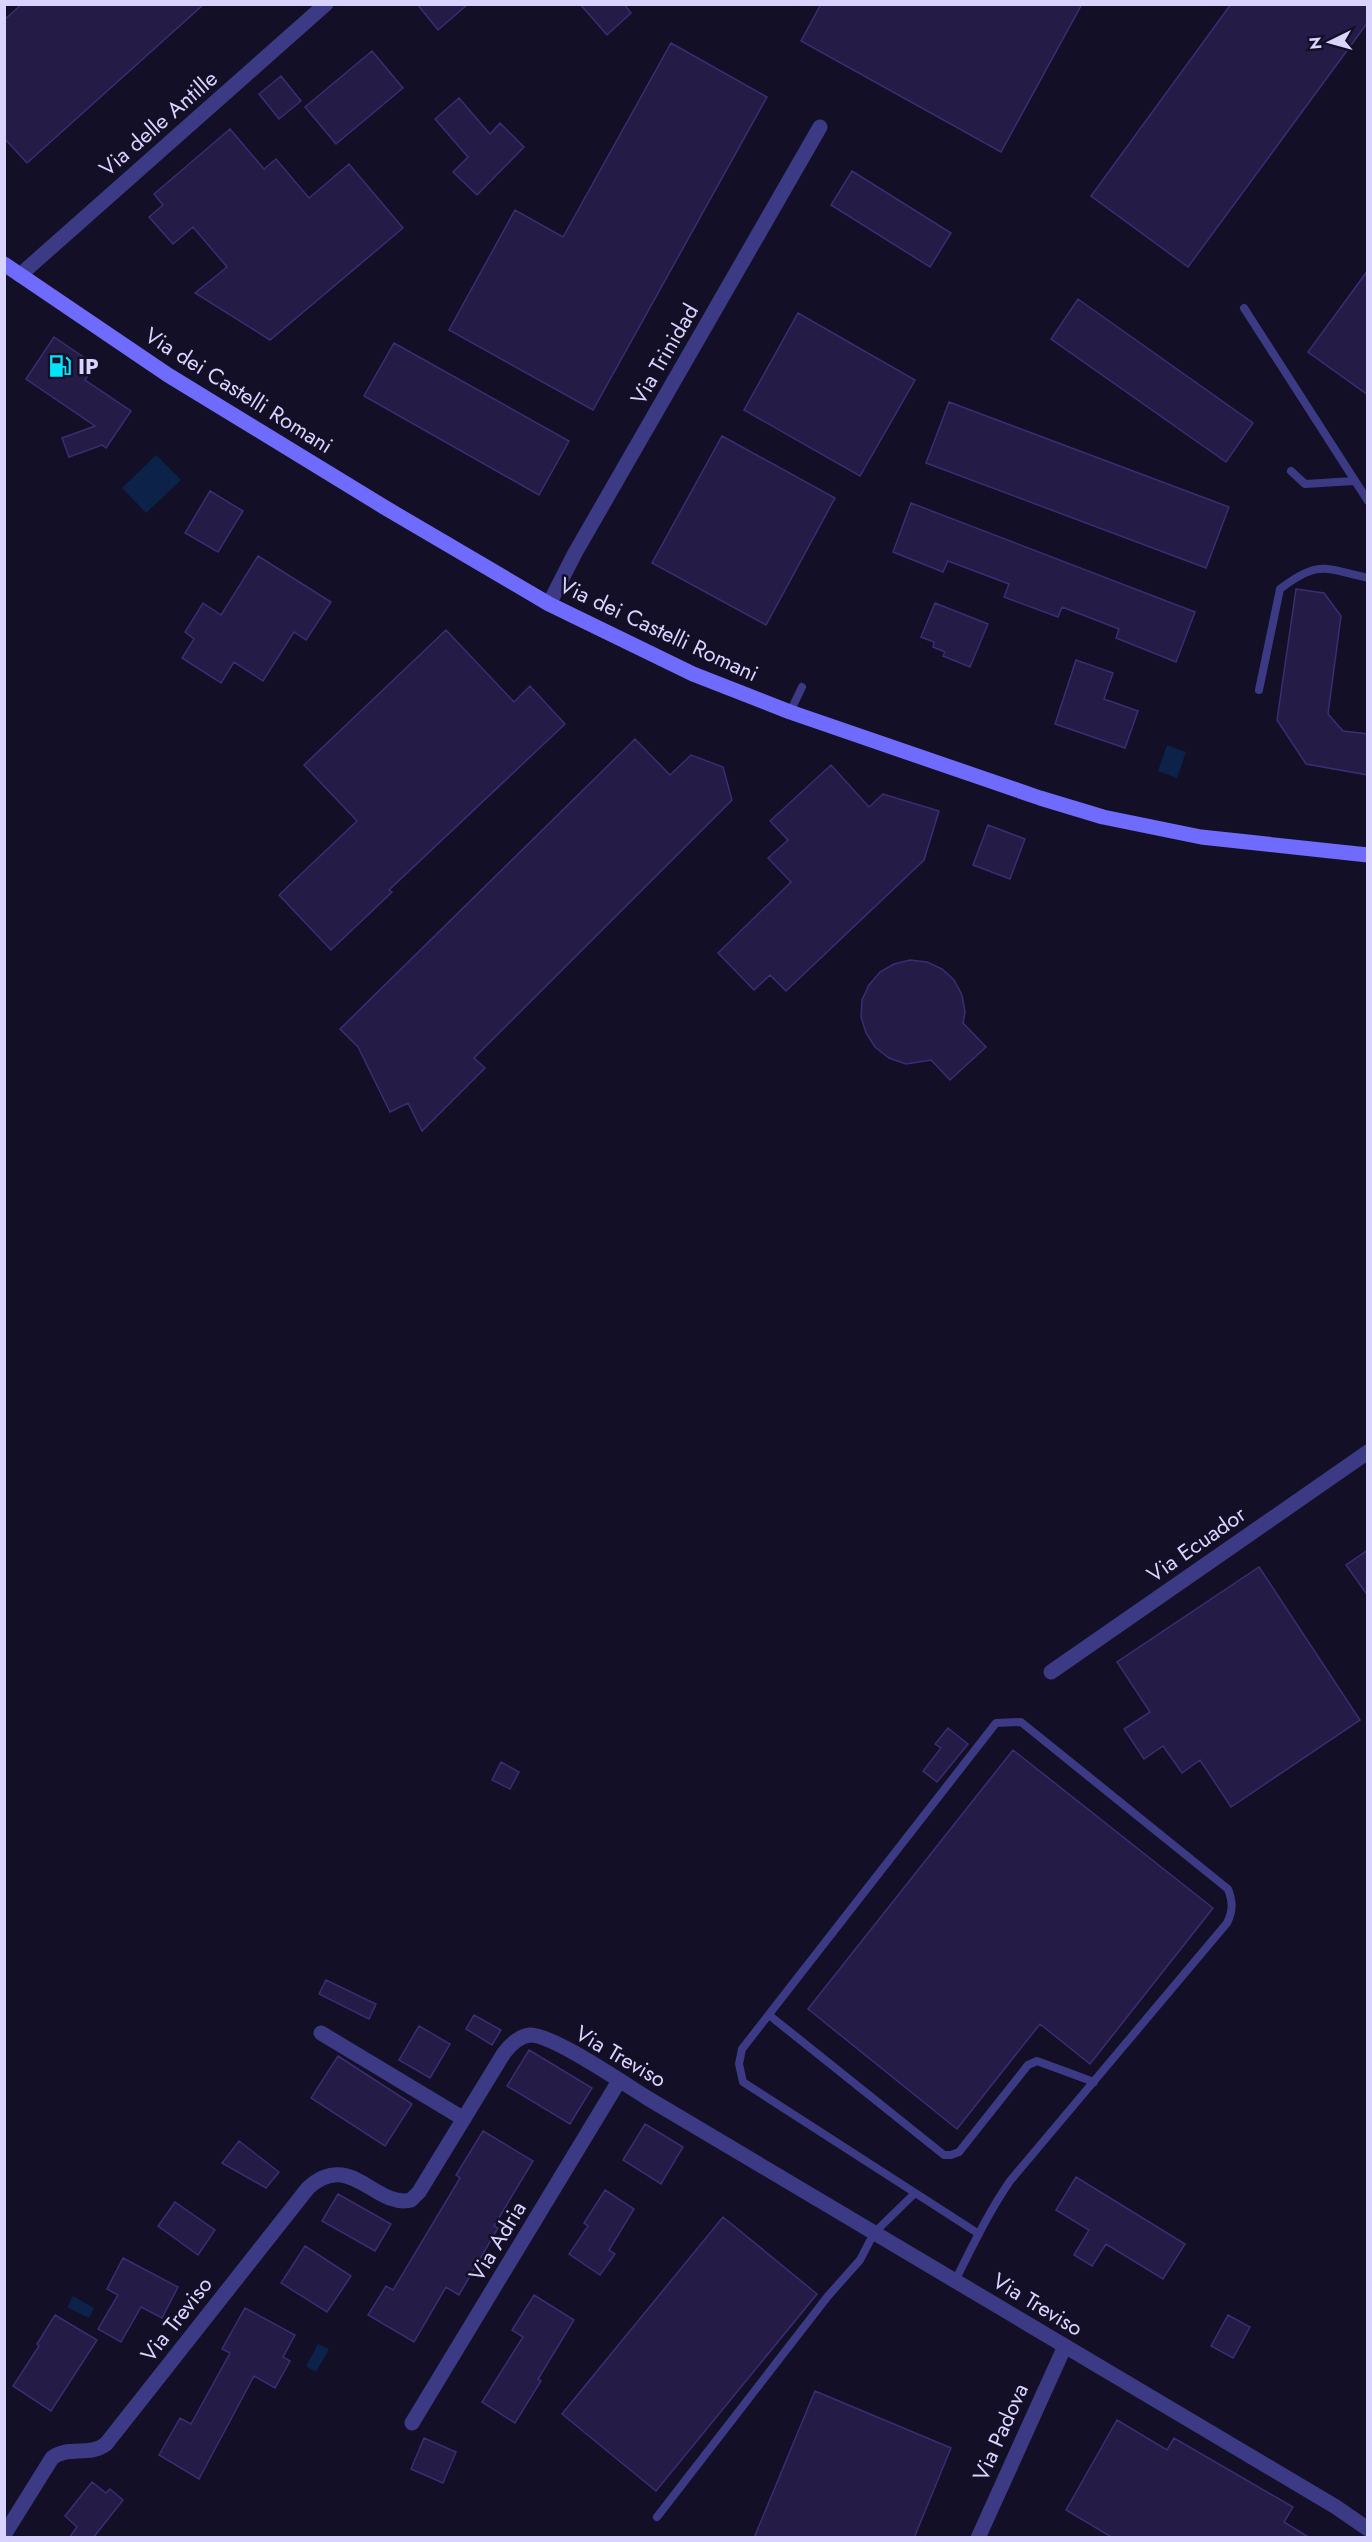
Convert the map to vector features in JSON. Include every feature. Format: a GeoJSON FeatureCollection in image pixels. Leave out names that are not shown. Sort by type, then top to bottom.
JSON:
{"type":"FeatureCollection","features":[{"type":"Feature","properties":{"kind":"main road","name":"Via dei Castelli Romani"},"geometry":{"type":"LineString","coordinates":[[4,264],[168,375],[549,604],[677,666],[790,712],[1040,798],[1135,825],[1201,837],[1368,855]]}},
{"type":"Feature","properties":{"kind":"street","name":"Via delle Antille"},"geometry":{"type":"LineString","coordinates":[[20,275],[326,4]]}},
{"type":"Feature","properties":{"kind":"street","name":"Via Trinidad"},"geometry":{"type":"LineString","coordinates":[[549,604],[820,127]]}},
{"type":"Feature","properties":{"kind":"street","name":"Via Ecuador"},"geometry":{"type":"LineString","coordinates":[[1051,1672],[1368,1452]]}},
{"type":"Feature","properties":{"kind":"street"},"geometry":{"type":"LineString","coordinates":[[321,2033],[464,2119]]}},
{"type":"Feature","properties":{"kind":"street","name":"Via Treviso"},"geometry":{"type":"LineString","coordinates":[[4,2535],[52,2458],[62,2452],[96,2450],[106,2444],[313,2183],[328,2175],[343,2176],[396,2199],[411,2200],[419,2192],[504,2053],[522,2037],[537,2036],[549,2040],[619,2081],[1336,2506],[1368,2529]]}},
{"type":"Feature","properties":{"kind":"street","name":"Via Adria"},"geometry":{"type":"LineString","coordinates":[[412,2423],[619,2081]]}},
{"type":"Feature","properties":{"kind":"street","name":"Via Padova"},"geometry":{"type":"LineString","coordinates":[[978,2538],[1065,2346]]}},
{"type":"Feature","properties":{"kind":"lane"},"geometry":{"type":"LineString","coordinates":[[1244,308],[1368,501]]}},
{"type":"Feature","properties":{"kind":"lane"},"geometry":{"type":"LineString","coordinates":[[1291,471],[1305,484],[1354,481]]}},
{"type":"Feature","properties":{"kind":"lane"},"geometry":{"type":"LineString","coordinates":[[1259,690],[1280,589],[1297,577],[1318,567],[1368,578]]}},
{"type":"Feature","properties":{"kind":"lane"},"geometry":{"type":"LineString","coordinates":[[790,712],[802,687]]}},
{"type":"Feature","properties":{"kind":"lane"},"geometry":{"type":"LineString","coordinates":[[955,2281],[979,2234],[993,2205],[1010,2181],[1227,1923],[1232,1913],[1233,1901],[1228,1889],[1021,1722],[996,1723],[742,2049],[739,2064],[742,2082],[979,2234]]}},
{"type":"Feature","properties":{"kind":"lane"},"geometry":{"type":"LineString","coordinates":[[769,2015],[944,2155],[951,2156],[959,2152],[1028,2065],[1037,2061],[1094,2082]]}},
{"type":"Feature","properties":{"kind":"lane"},"geometry":{"type":"LineString","coordinates":[[657,2517],[828,2296],[860,2260],[874,2233],[915,2193]]}},
{"type":"Feature","properties":{"kind":"water"},"geometry":{"type":"Polygon","coordinates":[[[156,455],[181,480],[146,513],[122,488],[156,455]]]}},
{"type":"Feature","properties":{"kind":"water"},"geometry":{"type":"Polygon","coordinates":[[[1167,745],[1186,752],[1177,778],[1158,771],[1167,745]]]}},
{"type":"Feature","properties":{"kind":"water"},"geometry":{"type":"Polygon","coordinates":[[[73,2296],[94,2308],[89,2318],[67,2307],[73,2296]]]}},
{"type":"Feature","properties":{"kind":"water"},"geometry":{"type":"Polygon","coordinates":[[[318,2344],[329,2349],[316,2372],[306,2366],[318,2344]]]}},
{"type":"Feature","properties":{"kind":"building"},"geometry":{"type":"Polygon","coordinates":[[[22,4],[204,4],[27,163],[4,138],[4,20],[22,4]]]}},
{"type":"Feature","properties":{"kind":"building"},"geometry":{"type":"Polygon","coordinates":[[[417,4],[468,4],[438,30],[417,4]]]}},
{"type":"Feature","properties":{"kind":"building"},"geometry":{"type":"Polygon","coordinates":[[[580,4],[624,4],[631,13],[607,35],[580,4]]]}},
{"type":"Feature","properties":{"kind":"building"},"geometry":{"type":"Polygon","coordinates":[[[821,4],[1082,4],[1001,152],[801,41],[821,4]]]}},
{"type":"Feature","properties":{"kind":"building"},"geometry":{"type":"Polygon","coordinates":[[[1231,4],[1368,4],[1368,22],[1188,267],[1091,196],[1231,4]]]}},
{"type":"Feature","properties":{"kind":"building"},"geometry":{"type":"Polygon","coordinates":[[[671,43],[767,97],[593,410],[449,330],[515,210],[563,237],[671,43]]]}},
{"type":"Feature","properties":{"kind":"building"},"geometry":{"type":"Polygon","coordinates":[[[372,51],[403,88],[336,144],[305,107],[372,51]]]}},
{"type":"Feature","properties":{"kind":"building"},"geometry":{"type":"Polygon","coordinates":[[[281,76],[301,101],[279,119],[259,94],[281,76]]]}},
{"type":"Feature","properties":{"kind":"building"},"geometry":{"type":"Polygon","coordinates":[[[459,98],[490,134],[500,123],[524,147],[477,195],[453,172],[468,157],[435,119],[459,98]]]}},
{"type":"Feature","properties":{"kind":"building"},"geometry":{"type":"Polygon","coordinates":[[[230,129],[264,169],[276,159],[309,198],[349,164],[403,228],[270,340],[195,293],[227,267],[193,227],[173,244],[149,217],[163,205],[154,194],[230,129]]]}},
{"type":"Feature","properties":{"kind":"building"},"geometry":{"type":"Polygon","coordinates":[[[852,171],[951,233],[930,267],[831,205],[852,171]]]}},
{"type":"Feature","properties":{"kind":"building"},"geometry":{"type":"Polygon","coordinates":[[[1368,270],[1368,395],[1308,352],[1368,270]]]}},
{"type":"Feature","properties":{"kind":"building"},"geometry":{"type":"Polygon","coordinates":[[[1078,299],[1253,423],[1226,462],[1051,339],[1078,299]]]}},
{"type":"Feature","properties":{"kind":"building"},"geometry":{"type":"Polygon","coordinates":[[[798,313],[915,380],[860,476],[744,410],[798,313]]]}},
{"type":"Feature","properties":{"kind":"building"},"geometry":{"type":"Polygon","coordinates":[[[54,337],[95,365],[85,380],[131,411],[106,448],[102,445],[69,457],[62,438],[95,426],[26,379],[54,337]]]}},
{"type":"Feature","properties":{"kind":"building"},"geometry":{"type":"Polygon","coordinates":[[[394,343],[569,441],[539,495],[364,396],[394,343]]]}},
{"type":"Feature","properties":{"kind":"building"},"geometry":{"type":"Polygon","coordinates":[[[949,402],[1229,507],[1206,568],[926,463],[949,402]]]}},
{"type":"Feature","properties":{"kind":"building"},"geometry":{"type":"Polygon","coordinates":[[[722,436],[835,498],[766,625],[652,563],[722,436]]]}},
{"type":"Feature","properties":{"kind":"building"},"geometry":{"type":"Polygon","coordinates":[[[210,491],[243,511],[218,552],[185,533],[210,491]]]}},
{"type":"Feature","properties":{"kind":"building"},"geometry":{"type":"Polygon","coordinates":[[[911,503],[1195,612],[1176,662],[1116,638],[1119,629],[1062,607],[1058,617],[1004,597],[1009,584],[948,561],[943,572],[893,552],[911,503]]]}},
{"type":"Feature","properties":{"kind":"building"},"geometry":{"type":"Polygon","coordinates":[[[258,556],[331,602],[306,640],[294,632],[263,681],[234,662],[221,683],[182,658],[194,639],[185,632],[203,603],[221,615],[258,556]]]}},
{"type":"Feature","properties":{"kind":"building"},"geometry":{"type":"Polygon","coordinates":[[[1296,589],[1324,593],[1341,616],[1328,714],[1343,731],[1368,734],[1368,775],[1306,764],[1277,720],[1296,589]]]}},
{"type":"Feature","properties":{"kind":"building"},"geometry":{"type":"Polygon","coordinates":[[[935,603],[988,624],[970,667],[943,656],[945,652],[933,647],[934,642],[921,637],[935,603]]]}},
{"type":"Feature","properties":{"kind":"building"},"geometry":{"type":"Polygon","coordinates":[[[446,630],[514,702],[530,686],[565,724],[389,890],[392,892],[331,950],[279,895],[357,821],[304,765],[446,630]]]}},
{"type":"Feature","properties":{"kind":"building"},"geometry":{"type":"Polygon","coordinates":[[[1076,660],[1113,673],[1104,699],[1138,711],[1125,748],[1055,724],[1076,660]]]}},
{"type":"Feature","properties":{"kind":"building"},"geometry":{"type":"Polygon","coordinates":[[[635,739],[670,775],[691,755],[723,767],[732,800],[474,1058],[485,1068],[422,1131],[408,1103],[390,1112],[358,1047],[340,1029],[635,739]]]}},
{"type":"Feature","properties":{"kind":"building"},"geometry":{"type":"Polygon","coordinates":[[[831,765],[869,807],[883,794],[939,811],[924,860],[786,991],[770,975],[754,990],[718,953],[791,882],[768,858],[788,840],[770,821],[831,765]]]}},
{"type":"Feature","properties":{"kind":"building"},"geometry":{"type":"Polygon","coordinates":[[[988,825],[1025,839],[1010,879],[973,865],[988,825]]]}},
{"type":"Feature","properties":{"kind":"building"},"geometry":{"type":"Polygon","coordinates":[[[910,960],[927,962],[942,969],[954,980],[962,995],[965,1012],[963,1023],[986,1047],[950,1080],[931,1060],[906,1064],[889,1058],[875,1047],[866,1033],[861,1017],[862,1000],[869,985],[880,972],[894,964],[910,960]]]}},
{"type":"Feature","properties":{"kind":"building"},"geometry":{"type":"Polygon","coordinates":[[[1368,1550],[1368,1596],[1346,1565],[1368,1550]]]}},
{"type":"Feature","properties":{"kind":"building"},"geometry":{"type":"Polygon","coordinates":[[[1259,1567],[1360,1720],[1231,1807],[1200,1760],[1182,1773],[1163,1746],[1144,1759],[1124,1729],[1150,1712],[1117,1662],[1259,1567]]]}},
{"type":"Feature","properties":{"kind":"building"},"geometry":{"type":"Polygon","coordinates":[[[948,1728],[968,1744],[937,1782],[923,1771],[941,1748],[935,1744],[948,1728]]]}},
{"type":"Feature","properties":{"kind":"building"},"geometry":{"type":"Polygon","coordinates":[[[1013,1750],[1213,1908],[1090,2064],[1040,2024],[957,2129],[808,2009],[1013,1750]]]}},
{"type":"Feature","properties":{"kind":"building"},"geometry":{"type":"Polygon","coordinates":[[[501,1762],[519,1772],[510,1789],[492,1780],[501,1762]]]}},
{"type":"Feature","properties":{"kind":"building"},"geometry":{"type":"Polygon","coordinates":[[[326,1980],[376,2004],[369,2019],[319,1994],[326,1980]]]}},
{"type":"Feature","properties":{"kind":"building"},"geometry":{"type":"Polygon","coordinates":[[[474,2015],[501,2030],[492,2045],[466,2029],[474,2015]]]}},
{"type":"Feature","properties":{"kind":"building"},"geometry":{"type":"Polygon","coordinates":[[[419,2026],[450,2044],[430,2078],[399,2060],[419,2026]]]}},
{"type":"Feature","properties":{"kind":"building"},"geometry":{"type":"Polygon","coordinates":[[[529,2050],[592,2088],[570,2124],[507,2086],[529,2050]]]}},
{"type":"Feature","properties":{"kind":"building"},"geometry":{"type":"Polygon","coordinates":[[[338,2056],[412,2104],[385,2146],[311,2098],[338,2056]]]}},
{"type":"Feature","properties":{"kind":"building"},"geometry":{"type":"Polygon","coordinates":[[[645,2124],[683,2147],[661,2184],[623,2160],[645,2124]]]}},
{"type":"Feature","properties":{"kind":"building"},"geometry":{"type":"Polygon","coordinates":[[[483,2131],[533,2161],[494,2226],[498,2228],[459,2295],[446,2287],[414,2342],[368,2315],[386,2286],[393,2290],[460,2178],[456,2175],[483,2131]]]}},
{"type":"Feature","properties":{"kind":"building"},"geometry":{"type":"Polygon","coordinates":[[[239,2141],[279,2172],[266,2188],[222,2163],[239,2141]]]}},
{"type":"Feature","properties":{"kind":"building"},"geometry":{"type":"Polygon","coordinates":[[[1076,2177],[1185,2244],[1163,2279],[1106,2244],[1092,2266],[1074,2255],[1089,2230],[1056,2210],[1076,2177]]]}},
{"type":"Feature","properties":{"kind":"building"},"geometry":{"type":"Polygon","coordinates":[[[605,2190],[634,2209],[609,2250],[615,2254],[600,2275],[569,2254],[588,2226],[584,2223],[605,2190]]]}},
{"type":"Feature","properties":{"kind":"building"},"geometry":{"type":"Polygon","coordinates":[[[338,2194],[391,2224],[375,2251],[322,2221],[338,2194]]]}},
{"type":"Feature","properties":{"kind":"building"},"geometry":{"type":"Polygon","coordinates":[[[175,2202],[215,2230],[198,2255],[158,2226],[175,2202]]]}},
{"type":"Feature","properties":{"kind":"building"},"geometry":{"type":"Polygon","coordinates":[[[723,2217],[817,2294],[656,2491],[562,2414],[723,2217]]]}},
{"type":"Feature","properties":{"kind":"building"},"geometry":{"type":"Polygon","coordinates":[[[305,2246],[351,2276],[327,2312],[281,2283],[305,2246]]]}},
{"type":"Feature","properties":{"kind":"building"},"geometry":{"type":"Polygon","coordinates":[[[123,2258],[178,2287],[162,2318],[141,2307],[121,2342],[98,2329],[118,2295],[107,2289],[123,2258]]]}},
{"type":"Feature","properties":{"kind":"building"},"geometry":{"type":"Polygon","coordinates":[[[534,2295],[574,2320],[538,2379],[541,2381],[515,2423],[482,2402],[523,2337],[512,2330],[534,2295]]]}},
{"type":"Feature","properties":{"kind":"building"},"geometry":{"type":"Polygon","coordinates":[[[245,2308],[295,2335],[283,2357],[290,2361],[275,2388],[254,2376],[199,2479],[159,2455],[180,2418],[191,2424],[230,2353],[222,2349],[245,2308]]]}},
{"type":"Feature","properties":{"kind":"building"},"geometry":{"type":"Polygon","coordinates":[[[55,2315],[97,2340],[51,2411],[13,2386],[39,2346],[37,2344],[55,2315]]]}},
{"type":"Feature","properties":{"kind":"building"},"geometry":{"type":"Polygon","coordinates":[[[1228,2315],[1250,2327],[1233,2358],[1211,2346],[1228,2315]]]}},
{"type":"Feature","properties":{"kind":"building"},"geometry":{"type":"Polygon","coordinates":[[[815,2391],[951,2448],[914,2538],[754,2538],[815,2391]]]}},
{"type":"Feature","properties":{"kind":"building"},"geometry":{"type":"Polygon","coordinates":[[[1117,2420],[1167,2450],[1174,2438],[1293,2507],[1284,2522],[1310,2538],[1113,2538],[1066,2510],[1117,2420]]]}},
{"type":"Feature","properties":{"kind":"building"},"geometry":{"type":"Polygon","coordinates":[[[424,2438],[456,2452],[443,2483],[411,2469],[424,2438]]]}},
{"type":"Feature","properties":{"kind":"building"},"geometry":{"type":"Polygon","coordinates":[[[92,2482],[106,2493],[110,2489],[123,2500],[93,2538],[69,2538],[77,2527],[65,2516],[92,2482]]]}},
{"type":"Feature","properties":{"kind":"place","name":"IP"},"geometry":{"type":"Point","coordinates":[60,366]}}]}
